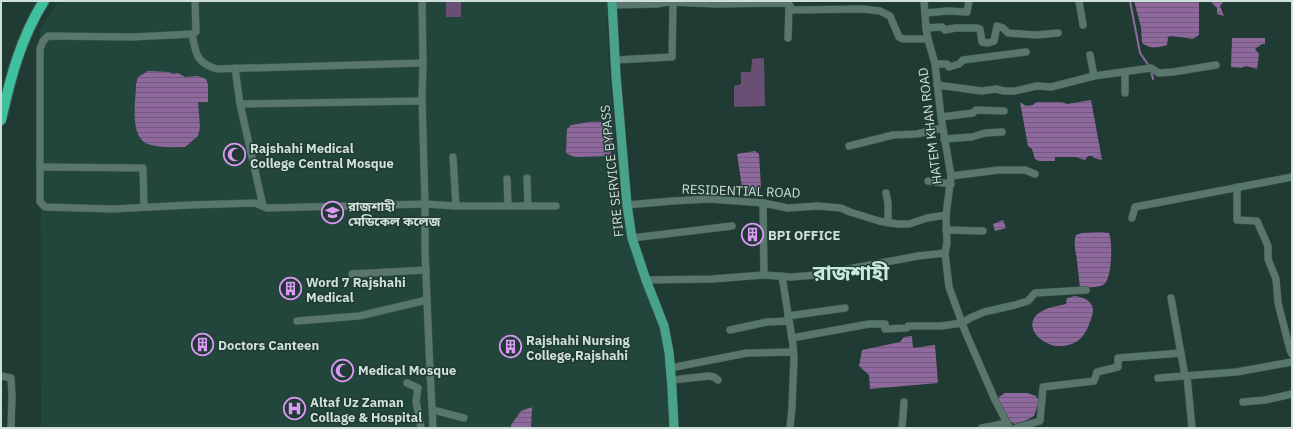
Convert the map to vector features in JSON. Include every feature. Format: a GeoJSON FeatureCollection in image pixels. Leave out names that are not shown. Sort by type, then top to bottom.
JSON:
{"type":"FeatureCollection","features":[{"type":"Feature","properties":{"kind":"highway"},"geometry":{"type":"LineString","coordinates":[[1,94],[14,48],[38,1]]}},
{"type":"Feature","properties":{"kind":"highway"},"geometry":{"type":"LineString","coordinates":[[1,120],[7,89],[21,46],[44,1]]}},
{"type":"Feature","properties":{"kind":"main road","name":"FIRE SERVICE BYPASS"},"geometry":{"type":"LineString","coordinates":[[612,3],[615,60],[627,206],[632,238],[664,326],[672,380],[674,428]]}},
{"type":"Feature","properties":{"kind":"street"},"geometry":{"type":"LineString","coordinates":[[195,1],[196,32],[192,34],[133,37],[48,36],[43,41],[40,49],[40,202],[45,207],[113,209],[190,204],[256,203],[267,208],[425,204],[456,206],[556,206]]}},
{"type":"Feature","properties":{"kind":"street"},"geometry":{"type":"LineString","coordinates":[[422,1],[422,97],[426,270],[433,428]]}},
{"type":"Feature","properties":{"kind":"street","name":"HATEM KHAN ROAD"},"geometry":{"type":"LineString","coordinates":[[924,1],[926,28],[935,64],[942,128],[951,180],[946,215],[945,253],[949,287],[965,331],[995,400],[1009,426]]}},
{"type":"Feature","properties":{"kind":"street"},"geometry":{"type":"LineString","coordinates":[[925,13],[948,11],[967,12],[969,1]]}},
{"type":"Feature","properties":{"kind":"street"},"geometry":{"type":"LineString","coordinates":[[1079,1],[1083,24]]}},
{"type":"Feature","properties":{"kind":"street"},"geometry":{"type":"LineString","coordinates":[[615,60],[672,57],[673,2]]}},
{"type":"Feature","properties":{"kind":"street"},"geometry":{"type":"LineString","coordinates":[[612,3],[657,4],[673,2],[715,2],[789,4]]}},
{"type":"Feature","properties":{"kind":"street"},"geometry":{"type":"LineString","coordinates":[[788,38],[789,4]]}},
{"type":"Feature","properties":{"kind":"street"},"geometry":{"type":"LineString","coordinates":[[789,4],[792,10],[863,9],[880,11],[890,16],[899,37],[903,39],[928,39]]}},
{"type":"Feature","properties":{"kind":"street"},"geometry":{"type":"LineString","coordinates":[[926,28],[942,27],[945,30],[955,28],[977,28],[980,29],[982,42],[988,43],[994,41],[997,26],[1003,28],[1008,33],[1036,35],[1058,33]]}},
{"type":"Feature","properties":{"kind":"street"},"geometry":{"type":"LineString","coordinates":[[192,34],[197,55],[201,62],[217,69],[423,63]]}},
{"type":"Feature","properties":{"kind":"street"},"geometry":{"type":"LineString","coordinates":[[935,64],[948,64],[949,67],[960,64],[963,60],[1026,52]]}},
{"type":"Feature","properties":{"kind":"street"},"geometry":{"type":"LineString","coordinates":[[1090,55],[1094,76]]}},
{"type":"Feature","properties":{"kind":"street"},"geometry":{"type":"LineString","coordinates":[[937,85],[982,91],[996,89],[1015,91],[1037,86],[1051,87],[1094,76],[1151,68],[1159,73],[1216,65]]}},
{"type":"Feature","properties":{"kind":"street"},"geometry":{"type":"LineString","coordinates":[[236,68],[240,104],[263,206]]}},
{"type":"Feature","properties":{"kind":"street"},"geometry":{"type":"LineString","coordinates":[[1125,72],[1125,93]]}},
{"type":"Feature","properties":{"kind":"street"},"geometry":{"type":"LineString","coordinates":[[240,104],[420,101],[422,97]]}},
{"type":"Feature","properties":{"kind":"street"},"geometry":{"type":"LineString","coordinates":[[941,117],[973,113],[976,110],[1004,111]]}},
{"type":"Feature","properties":{"kind":"street"},"geometry":{"type":"LineString","coordinates":[[849,146],[893,135],[917,134],[942,128]]}},
{"type":"Feature","properties":{"kind":"street"},"geometry":{"type":"LineString","coordinates":[[944,139],[972,137],[985,133],[1002,132]]}},
{"type":"Feature","properties":{"kind":"street"},"geometry":{"type":"LineString","coordinates":[[453,157],[456,206]]}},
{"type":"Feature","properties":{"kind":"street"},"geometry":{"type":"LineString","coordinates":[[40,168],[143,168],[144,207]]}},
{"type":"Feature","properties":{"kind":"street"},"geometry":{"type":"LineString","coordinates":[[928,181],[951,180],[999,170],[1025,170],[1035,174]]}},
{"type":"Feature","properties":{"kind":"street"},"geometry":{"type":"LineString","coordinates":[[1132,218],[1135,207],[1292,177]]}},
{"type":"Feature","properties":{"kind":"street"},"geometry":{"type":"LineString","coordinates":[[527,178],[528,206]]}},
{"type":"Feature","properties":{"kind":"street"},"geometry":{"type":"LineString","coordinates":[[507,179],[508,206]]}},
{"type":"Feature","properties":{"kind":"street"},"geometry":{"type":"LineString","coordinates":[[1237,187],[1237,220],[1257,221],[1268,246],[1268,259],[1276,279],[1278,303],[1292,354]]}},
{"type":"Feature","properties":{"kind":"street"},"geometry":{"type":"LineString","coordinates":[[886,193],[888,204],[888,222]]}},
{"type":"Feature","properties":{"kind":"street","name":"RESIDENTIAL ROAD"},"geometry":{"type":"LineString","coordinates":[[627,206],[672,201],[710,199],[763,203],[788,208],[817,206],[841,208],[879,221],[909,224],[927,218],[946,215]]}},
{"type":"Feature","properties":{"kind":"street"},"geometry":{"type":"LineString","coordinates":[[763,203],[764,275]]}},
{"type":"Feature","properties":{"kind":"street"},"geometry":{"type":"LineString","coordinates":[[632,238],[732,226]]}},
{"type":"Feature","properties":{"kind":"street"},"geometry":{"type":"LineString","coordinates":[[946,230],[983,231]]}},
{"type":"Feature","properties":{"kind":"street"},"geometry":{"type":"LineString","coordinates":[[646,280],[712,279],[764,275],[816,275],[918,256],[945,253]]}},
{"type":"Feature","properties":{"kind":"street"},"geometry":{"type":"LineString","coordinates":[[352,274],[426,270]]}},
{"type":"Feature","properties":{"kind":"street"},"geometry":{"type":"LineString","coordinates":[[782,276],[794,352],[793,394],[790,428]]}},
{"type":"Feature","properties":{"kind":"street"},"geometry":{"type":"LineString","coordinates":[[792,338],[869,324],[885,324],[885,329],[907,328],[908,326],[941,326],[962,323],[984,312],[1028,301],[1035,293],[1086,290]]}},
{"type":"Feature","properties":{"kind":"street"},"geometry":{"type":"LineString","coordinates":[[1171,298],[1186,376],[1192,428]]}},
{"type":"Feature","properties":{"kind":"street"},"geometry":{"type":"LineString","coordinates":[[297,321],[359,316],[427,300]]}},
{"type":"Feature","properties":{"kind":"street"},"geometry":{"type":"LineString","coordinates":[[730,330],[845,308]]}},
{"type":"Feature","properties":{"kind":"street"},"geometry":{"type":"LineString","coordinates":[[670,368],[747,353],[794,352]]}},
{"type":"Feature","properties":{"kind":"street"},"geometry":{"type":"LineString","coordinates":[[1016,428],[1040,422],[1043,387],[1094,381],[1097,372],[1118,367],[1118,358],[1181,352]]}},
{"type":"Feature","properties":{"kind":"street"},"geometry":{"type":"LineString","coordinates":[[1158,378],[1236,372],[1292,362]]}},
{"type":"Feature","properties":{"kind":"street"},"geometry":{"type":"LineString","coordinates":[[1,376],[11,378],[11,428]]}},
{"type":"Feature","properties":{"kind":"street"},"geometry":{"type":"LineString","coordinates":[[672,380],[709,376],[718,380]]}},
{"type":"Feature","properties":{"kind":"street"},"geometry":{"type":"LineString","coordinates":[[407,383],[418,388],[416,401],[421,428]]}},
{"type":"Feature","properties":{"kind":"street"},"geometry":{"type":"LineString","coordinates":[[1243,402],[1265,400],[1292,394]]}},
{"type":"Feature","properties":{"kind":"street"},"geometry":{"type":"LineString","coordinates":[[902,428],[904,402]]}},
{"type":"Feature","properties":{"kind":"street"},"geometry":{"type":"LineString","coordinates":[[433,410],[464,418]]}},
{"type":"Feature","properties":{"kind":"street"},"geometry":{"type":"LineString","coordinates":[[982,428],[1009,426]]}},
{"type":"Feature","properties":{"kind":"shaded area","name":"রাজশাহী মেডিকেল কলেজ"},"geometry":{"type":"Polygon","coordinates":[[[59,1],[607,1],[608,54],[620,191],[627,235],[663,341],[671,428],[41,428],[40,30],[59,1]]]}},
{"type":"Feature","properties":{"kind":"shaded area"},"geometry":{"type":"Polygon","coordinates":[[[446,1],[461,1],[461,17],[446,17],[446,1]]]}},
{"type":"Feature","properties":{"kind":"shaded area"},"geometry":{"type":"Polygon","coordinates":[[[1134,1],[1199,1],[1199,35],[1193,39],[1171,36],[1168,37],[1167,45],[1160,47],[1145,45],[1142,43],[1141,27],[1134,1]]]}},
{"type":"Feature","properties":{"kind":"shaded area"},"geometry":{"type":"Polygon","coordinates":[[[1210,1],[1224,1],[1220,6],[1224,16],[1217,14],[1217,8],[1210,1]]]}},
{"type":"Feature","properties":{"kind":"shaded area"},"geometry":{"type":"Polygon","coordinates":[[[1232,38],[1265,38],[1265,44],[1262,44],[1255,49],[1259,54],[1257,69],[1246,66],[1241,68],[1231,67],[1232,38]]]}},
{"type":"Feature","properties":{"kind":"shaded area"},"geometry":{"type":"Polygon","coordinates":[[[764,58],[765,106],[734,107],[734,86],[741,84],[741,72],[751,72],[752,59],[764,58]]]}},
{"type":"Feature","properties":{"kind":"shaded area"},"geometry":{"type":"Polygon","coordinates":[[[148,71],[169,72],[173,74],[178,73],[185,77],[198,76],[206,79],[208,85],[208,102],[198,102],[200,127],[198,136],[185,147],[155,146],[144,142],[139,136],[135,119],[136,84],[138,77],[148,71]]]}},
{"type":"Feature","properties":{"kind":"shaded area"},"geometry":{"type":"Polygon","coordinates":[[[1091,100],[1102,160],[1092,156],[1088,156],[1085,160],[1076,157],[1055,157],[1055,161],[1039,161],[1035,159],[1032,149],[1028,146],[1020,102],[1026,106],[1033,105],[1036,102],[1062,102],[1067,104],[1091,100]]]}},
{"type":"Feature","properties":{"kind":"shaded area"},"geometry":{"type":"Polygon","coordinates":[[[589,122],[603,122],[610,126],[611,156],[577,157],[566,153],[567,129],[571,125],[589,122]]]}},
{"type":"Feature","properties":{"kind":"shaded area"},"geometry":{"type":"Polygon","coordinates":[[[755,151],[759,154],[761,188],[754,193],[746,193],[742,187],[737,154],[755,151]]]}},
{"type":"Feature","properties":{"kind":"shaded area"},"geometry":{"type":"Polygon","coordinates":[[[1003,220],[1006,228],[995,231],[993,224],[1003,220]]]}},
{"type":"Feature","properties":{"kind":"shaded area"},"geometry":{"type":"Polygon","coordinates":[[[1082,233],[1109,233],[1111,244],[1110,269],[1106,282],[1101,286],[1080,288],[1075,245],[1076,235],[1082,233]]]}},
{"type":"Feature","properties":{"kind":"shaded area"},"geometry":{"type":"Polygon","coordinates":[[[1075,296],[1088,301],[1093,308],[1093,313],[1086,332],[1080,339],[1072,344],[1056,346],[1051,345],[1038,337],[1032,323],[1037,315],[1048,308],[1066,304],[1067,298],[1075,296]]]}},
{"type":"Feature","properties":{"kind":"shaded area"},"geometry":{"type":"Polygon","coordinates":[[[912,336],[913,348],[935,345],[938,383],[870,389],[869,375],[859,366],[862,350],[900,342],[904,337],[912,336]]]}},
{"type":"Feature","properties":{"kind":"shaded area"},"geometry":{"type":"Polygon","coordinates":[[[1005,393],[1027,393],[1036,396],[1039,401],[1034,416],[1015,424],[1008,421],[998,403],[999,397],[1005,393]]]}},
{"type":"Feature","properties":{"kind":"shaded area"},"geometry":{"type":"Polygon","coordinates":[[[532,407],[531,428],[511,428],[511,425],[521,411],[532,407]]]}},
{"type":"Feature","properties":{"kind":"waterway"},"geometry":{"type":"LineString","coordinates":[[1130,1],[1140,53],[1149,66]]}},
{"type":"Feature","properties":{"kind":"waterway"},"geometry":{"type":"LineString","coordinates":[[1151,71],[1153,79]]}},
{"type":"Feature","properties":{"kind":"place","name":"Rajshahi Medical College Central Mosque"},"geometry":{"type":"Point","coordinates":[235,155]}},
{"type":"Feature","properties":{"kind":"place","name":"রাজশাহী মেডিকেল কলেজ"},"geometry":{"type":"Point","coordinates":[332,213]}},
{"type":"Feature","properties":{"kind":"place","name":"BPI OFFICE"},"geometry":{"type":"Point","coordinates":[753,235]}},
{"type":"Feature","properties":{"kind":"place","name":"Word 7 Rajshahi Medical"},"geometry":{"type":"Point","coordinates":[291,289]}},
{"type":"Feature","properties":{"kind":"place","name":"Doctors Canteen"},"geometry":{"type":"Point","coordinates":[203,345]}},
{"type":"Feature","properties":{"kind":"place","name":"Rajshahi Nursing College,Rajshahi"},"geometry":{"type":"Point","coordinates":[510,347]}},
{"type":"Feature","properties":{"kind":"place","name":"Medical Mosque"},"geometry":{"type":"Point","coordinates":[343,370]}},
{"type":"Feature","properties":{"kind":"place","name":"Altaf Uz Zaman Collage & Hospital"},"geometry":{"type":"Point","coordinates":[294,409]}},
{"type":"Feature","properties":{"kind":"district","name":"রাজশাহী"},"geometry":{"type":"Point","coordinates":[851,272]}}]}
